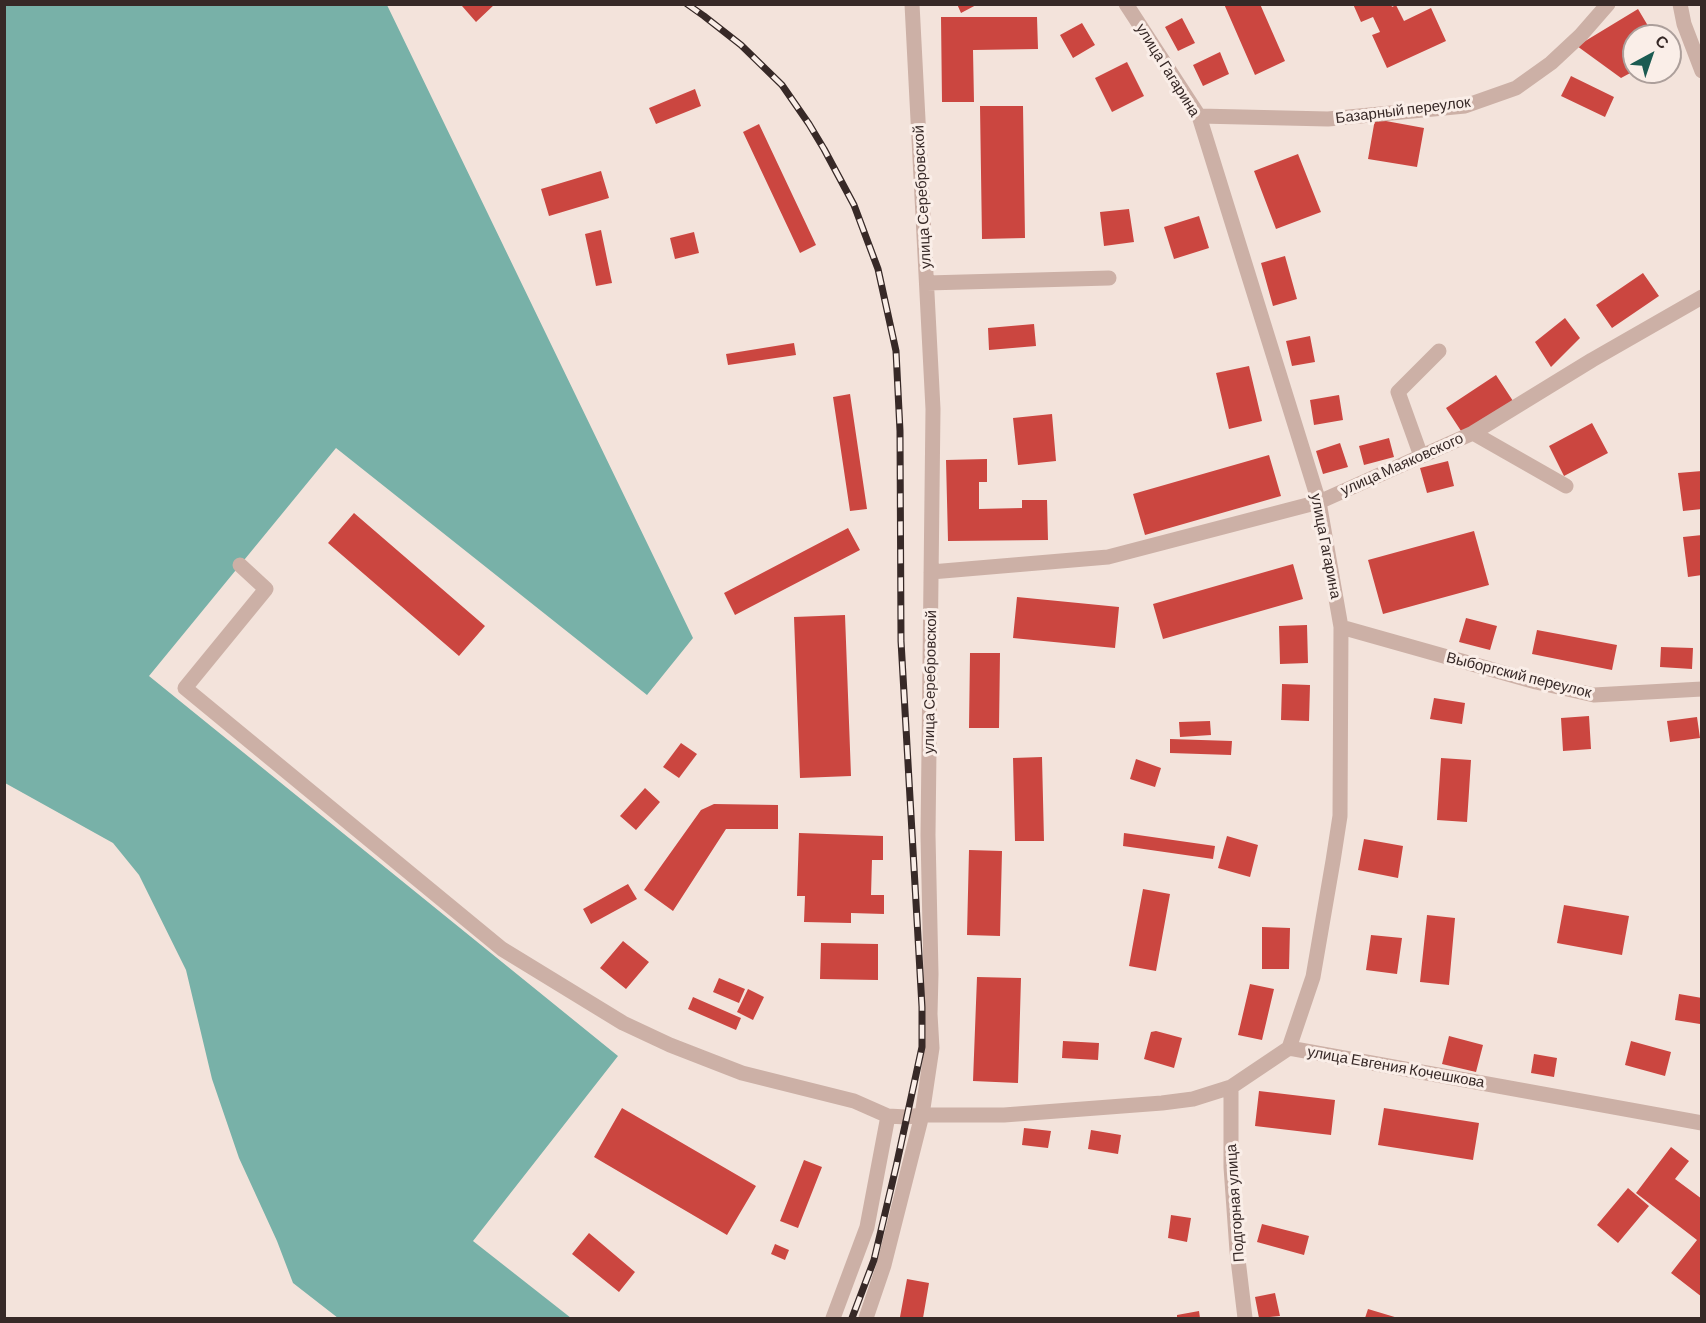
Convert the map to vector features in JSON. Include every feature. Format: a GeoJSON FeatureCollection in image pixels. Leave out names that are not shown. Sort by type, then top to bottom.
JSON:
{"type":"FeatureCollection","features":[{"type":"Feature","properties":{"kind":"street","name":"улица Серебровской"},"geometry":{"type":"LineString","coordinates":[[866,1318],[884,1265],[922,1115],[932,1048],[928,835],[933,409],[912,4]]}},
{"type":"Feature","properties":{"kind":"street","name":"улица Гагарина"},"geometry":{"type":"LineString","coordinates":[[1126,4],[1199,116],[1319,502],[1341,627],[1340,816],[1313,977],[1289,1048]]}},
{"type":"Feature","properties":{"kind":"street","name":"Базарный переулок"},"geometry":{"type":"LineString","coordinates":[[1199,116],[1328,119],[1465,106],[1516,88],[1551,63],[1581,35],[1608,4]]}},
{"type":"Feature","properties":{"kind":"street"},"geometry":{"type":"LineString","coordinates":[[1680,4],[1684,24],[1701,71]]}},
{"type":"Feature","properties":{"kind":"street"},"geometry":{"type":"LineString","coordinates":[[927,283],[1108,278]]}},
{"type":"Feature","properties":{"kind":"street","name":"улица Маяковского"},"geometry":{"type":"LineString","coordinates":[[931,572],[1108,557],[1319,502],[1473,433],[1701,297]]}},
{"type":"Feature","properties":{"kind":"street"},"geometry":{"type":"LineString","coordinates":[[1421,456],[1398,392],[1439,351]]}},
{"type":"Feature","properties":{"kind":"street"},"geometry":{"type":"LineString","coordinates":[[1473,433],[1566,486]]}},
{"type":"Feature","properties":{"kind":"street"},"geometry":{"type":"LineString","coordinates":[[240,565],[266,589],[185,688],[502,949],[623,1023],[670,1045],[742,1072],[854,1101],[888,1116],[922,1115]]}},
{"type":"Feature","properties":{"kind":"street","name":"Выборгский переулок"},"geometry":{"type":"LineString","coordinates":[[1341,627],[1536,682],[1594,695],[1701,689]]}},
{"type":"Feature","properties":{"kind":"street","name":"улица Евгения Кочешкова"},"geometry":{"type":"LineString","coordinates":[[922,1115],[1004,1115],[1162,1104],[1193,1099],[1231,1087],[1289,1048],[1701,1123]]}},
{"type":"Feature","properties":{"kind":"street","name":"Подгорная улица"},"geometry":{"type":"LineString","coordinates":[[1231,1087],[1231,1167],[1245,1318]]}},
{"type":"Feature","properties":{"kind":"street"},"geometry":{"type":"LineString","coordinates":[[833,1318],[867,1227],[888,1116]]}},
{"type":"Feature","properties":{"kind":"water"},"geometry":{"type":"Polygon","coordinates":[[[5,5],[387,5],[693,638],[647,695],[336,448],[149,676],[618,1056],[473,1241],[571,1318],[338,1318],[293,1283],[277,1241],[239,1158],[212,1079],[186,970],[139,875],[113,843],[5,783],[5,5]]]}},
{"type":"Feature","properties":{"kind":"building"},"geometry":{"type":"Polygon","coordinates":[[[464,4],[495,4],[476,22],[462,6],[464,4]]]}},
{"type":"Feature","properties":{"kind":"building"},"geometry":{"type":"Polygon","coordinates":[[[957,4],[978,4],[961,13],[957,4]]]}},
{"type":"Feature","properties":{"kind":"building"},"geometry":{"type":"Polygon","coordinates":[[[1224,4],[1260,4],[1285,61],[1255,75],[1224,4]]]}},
{"type":"Feature","properties":{"kind":"building"},"geometry":{"type":"Polygon","coordinates":[[[1353,4],[1391,4],[1392,7],[1396,5],[1404,21],[1431,8],[1446,41],[1387,68],[1372,35],[1380,32],[1373,17],[1361,22],[1353,4]]]}},
{"type":"Feature","properties":{"kind":"building"},"geometry":{"type":"Polygon","coordinates":[[[1638,9],[1647,24],[1622,24],[1621,78],[1577,46],[1638,9]]]}},
{"type":"Feature","properties":{"kind":"building"},"geometry":{"type":"Polygon","coordinates":[[[941,17],[1037,17],[1038,49],[973,50],[974,102],[942,102],[941,17]]]}},
{"type":"Feature","properties":{"kind":"building"},"geometry":{"type":"Polygon","coordinates":[[[1182,18],[1195,43],[1178,51],[1165,27],[1182,18]]]}},
{"type":"Feature","properties":{"kind":"building"},"geometry":{"type":"Polygon","coordinates":[[[1082,23],[1095,45],[1073,58],[1060,35],[1082,23]]]}},
{"type":"Feature","properties":{"kind":"building"},"geometry":{"type":"Polygon","coordinates":[[[1220,52],[1229,74],[1203,86],[1193,65],[1220,52]]]}},
{"type":"Feature","properties":{"kind":"building"},"geometry":{"type":"Polygon","coordinates":[[[1127,62],[1144,96],[1112,112],[1095,78],[1127,62]]]}},
{"type":"Feature","properties":{"kind":"building"},"geometry":{"type":"Polygon","coordinates":[[[1571,76],[1614,97],[1605,117],[1561,96],[1571,76]]]}},
{"type":"Feature","properties":{"kind":"building"},"geometry":{"type":"Polygon","coordinates":[[[695,89],[701,106],[656,124],[649,108],[695,89]]]}},
{"type":"Feature","properties":{"kind":"building"},"geometry":{"type":"Polygon","coordinates":[[[980,106],[1023,106],[1025,238],[982,239],[980,106]]]}},
{"type":"Feature","properties":{"kind":"building"},"geometry":{"type":"Polygon","coordinates":[[[1375,119],[1424,128],[1417,167],[1368,159],[1375,119]]]}},
{"type":"Feature","properties":{"kind":"building"},"geometry":{"type":"Polygon","coordinates":[[[759,124],[816,245],[800,253],[743,132],[759,124]]]}},
{"type":"Feature","properties":{"kind":"building"},"geometry":{"type":"Polygon","coordinates":[[[1298,154],[1321,212],[1276,229],[1254,171],[1298,154]]]}},
{"type":"Feature","properties":{"kind":"building"},"geometry":{"type":"Polygon","coordinates":[[[601,171],[609,198],[549,216],[541,189],[601,171]]]}},
{"type":"Feature","properties":{"kind":"building"},"geometry":{"type":"Polygon","coordinates":[[[1129,209],[1134,242],[1104,246],[1100,212],[1129,209]]]}},
{"type":"Feature","properties":{"kind":"building"},"geometry":{"type":"Polygon","coordinates":[[[1199,216],[1209,248],[1174,259],[1164,227],[1199,216]]]}},
{"type":"Feature","properties":{"kind":"building"},"geometry":{"type":"Polygon","coordinates":[[[601,230],[612,283],[596,286],[585,234],[601,230]]]}},
{"type":"Feature","properties":{"kind":"building"},"geometry":{"type":"Polygon","coordinates":[[[694,232],[699,253],[675,259],[670,238],[694,232]]]}},
{"type":"Feature","properties":{"kind":"building"},"geometry":{"type":"Polygon","coordinates":[[[1285,256],[1297,299],[1273,306],[1261,263],[1285,256]]]}},
{"type":"Feature","properties":{"kind":"building"},"geometry":{"type":"Polygon","coordinates":[[[1643,273],[1659,296],[1612,328],[1596,305],[1643,273]]]}},
{"type":"Feature","properties":{"kind":"building"},"geometry":{"type":"Polygon","coordinates":[[[1565,318],[1580,338],[1551,367],[1535,342],[1565,318]]]}},
{"type":"Feature","properties":{"kind":"building"},"geometry":{"type":"Polygon","coordinates":[[[1034,324],[1036,346],[989,350],[988,328],[1034,324]]]}},
{"type":"Feature","properties":{"kind":"building"},"geometry":{"type":"Polygon","coordinates":[[[1310,336],[1315,362],[1292,366],[1286,341],[1310,336]]]}},
{"type":"Feature","properties":{"kind":"building"},"geometry":{"type":"Polygon","coordinates":[[[794,343],[796,355],[728,365],[726,354],[794,343]]]}},
{"type":"Feature","properties":{"kind":"building"},"geometry":{"type":"Polygon","coordinates":[[[1249,366],[1262,421],[1229,429],[1216,373],[1249,366]]]}},
{"type":"Feature","properties":{"kind":"building"},"geometry":{"type":"Polygon","coordinates":[[[1496,375],[1513,401],[1463,434],[1446,408],[1496,375]]]}},
{"type":"Feature","properties":{"kind":"building"},"geometry":{"type":"Polygon","coordinates":[[[850,394],[867,509],[850,511],[833,397],[850,394]]]}},
{"type":"Feature","properties":{"kind":"building"},"geometry":{"type":"Polygon","coordinates":[[[1339,395],[1343,420],[1314,425],[1310,400],[1339,395]]]}},
{"type":"Feature","properties":{"kind":"building"},"geometry":{"type":"Polygon","coordinates":[[[1052,414],[1056,461],[1018,465],[1013,418],[1052,414]]]}},
{"type":"Feature","properties":{"kind":"building"},"geometry":{"type":"Polygon","coordinates":[[[1592,423],[1608,453],[1564,476],[1549,446],[1592,423]]]}},
{"type":"Feature","properties":{"kind":"building"},"geometry":{"type":"Polygon","coordinates":[[[1389,438],[1394,457],[1364,465],[1359,446],[1389,438]]]}},
{"type":"Feature","properties":{"kind":"building"},"geometry":{"type":"Polygon","coordinates":[[[1340,443],[1348,467],[1323,474],[1316,451],[1340,443]]]}},
{"type":"Feature","properties":{"kind":"building"},"geometry":{"type":"Polygon","coordinates":[[[1269,455],[1281,496],[1145,535],[1133,494],[1269,455]]]}},
{"type":"Feature","properties":{"kind":"building"},"geometry":{"type":"Polygon","coordinates":[[[987,459],[987,482],[979,482],[979,509],[1022,508],[1022,500],[1047,500],[1048,540],[948,541],[946,460],[987,459]]]}},
{"type":"Feature","properties":{"kind":"building"},"geometry":{"type":"Polygon","coordinates":[[[1448,461],[1454,486],[1427,493],[1420,468],[1448,461]]]}},
{"type":"Feature","properties":{"kind":"building"},"geometry":{"type":"Polygon","coordinates":[[[1702,471],[1702,509],[1683,511],[1678,473],[1702,471]]]}},
{"type":"Feature","properties":{"kind":"building"},"geometry":{"type":"Polygon","coordinates":[[[354,513],[485,626],[459,656],[328,543],[354,513]]]}},
{"type":"Feature","properties":{"kind":"building"},"geometry":{"type":"Polygon","coordinates":[[[848,528],[860,550],[735,615],[724,593],[848,528]]]}},
{"type":"Feature","properties":{"kind":"building"},"geometry":{"type":"Polygon","coordinates":[[[1474,531],[1489,585],[1383,614],[1368,560],[1474,531]]]}},
{"type":"Feature","properties":{"kind":"building"},"geometry":{"type":"Polygon","coordinates":[[[1702,535],[1702,575],[1688,577],[1683,537],[1702,535]]]}},
{"type":"Feature","properties":{"kind":"building"},"geometry":{"type":"Polygon","coordinates":[[[1293,564],[1303,599],[1163,639],[1153,604],[1293,564]]]}},
{"type":"Feature","properties":{"kind":"building"},"geometry":{"type":"Polygon","coordinates":[[[1017,597],[1119,607],[1115,648],[1013,638],[1017,597]]]}},
{"type":"Feature","properties":{"kind":"building"},"geometry":{"type":"Polygon","coordinates":[[[845,615],[851,776],[800,778],[794,617],[845,615]]]}},
{"type":"Feature","properties":{"kind":"building"},"geometry":{"type":"Polygon","coordinates":[[[1466,618],[1497,626],[1490,650],[1459,642],[1466,618]]]}},
{"type":"Feature","properties":{"kind":"building"},"geometry":{"type":"Polygon","coordinates":[[[1307,625],[1308,663],[1280,664],[1279,626],[1307,625]]]}},
{"type":"Feature","properties":{"kind":"building"},"geometry":{"type":"Polygon","coordinates":[[[1537,630],[1617,645],[1612,670],[1532,654],[1537,630]]]}},
{"type":"Feature","properties":{"kind":"building"},"geometry":{"type":"Polygon","coordinates":[[[1661,647],[1693,648],[1692,669],[1660,667],[1661,647]]]}},
{"type":"Feature","properties":{"kind":"building"},"geometry":{"type":"Polygon","coordinates":[[[970,653],[1000,653],[999,728],[969,728],[970,653]]]}},
{"type":"Feature","properties":{"kind":"building"},"geometry":{"type":"Polygon","coordinates":[[[1282,684],[1310,685],[1309,721],[1281,720],[1282,684]]]}},
{"type":"Feature","properties":{"kind":"building"},"geometry":{"type":"Polygon","coordinates":[[[1434,698],[1465,703],[1462,724],[1430,719],[1434,698]]]}},
{"type":"Feature","properties":{"kind":"building"},"geometry":{"type":"Polygon","coordinates":[[[1589,716],[1591,749],[1563,751],[1561,718],[1589,716]]]}},
{"type":"Feature","properties":{"kind":"building"},"geometry":{"type":"Polygon","coordinates":[[[1697,717],[1700,738],[1670,742],[1667,721],[1697,717]]]}},
{"type":"Feature","properties":{"kind":"building"},"geometry":{"type":"Polygon","coordinates":[[[1210,721],[1211,735],[1180,737],[1179,722],[1210,721]]]}},
{"type":"Feature","properties":{"kind":"building"},"geometry":{"type":"Polygon","coordinates":[[[1170,739],[1232,741],[1231,755],[1170,753],[1170,739]]]}},
{"type":"Feature","properties":{"kind":"building"},"geometry":{"type":"Polygon","coordinates":[[[681,743],[697,754],[679,778],[663,767],[681,743]]]}},
{"type":"Feature","properties":{"kind":"building"},"geometry":{"type":"Polygon","coordinates":[[[1042,757],[1044,841],[1015,841],[1013,758],[1042,757]]]}},
{"type":"Feature","properties":{"kind":"building"},"geometry":{"type":"Polygon","coordinates":[[[1441,758],[1471,760],[1467,822],[1437,820],[1441,758]]]}},
{"type":"Feature","properties":{"kind":"building"},"geometry":{"type":"Polygon","coordinates":[[[1136,759],[1161,768],[1155,787],[1130,779],[1136,759]]]}},
{"type":"Feature","properties":{"kind":"building"},"geometry":{"type":"Polygon","coordinates":[[[645,788],[660,802],[636,830],[620,816],[645,788]]]}},
{"type":"Feature","properties":{"kind":"building"},"geometry":{"type":"Polygon","coordinates":[[[714,804],[778,805],[778,829],[726,829],[673,911],[644,890],[701,810],[714,804]]]}},
{"type":"Feature","properties":{"kind":"building"},"geometry":{"type":"Polygon","coordinates":[[[799,833],[883,836],[883,860],[872,860],[871,895],[884,895],[884,914],[851,913],[851,923],[804,922],[805,896],[797,896],[799,833]]]}},
{"type":"Feature","properties":{"kind":"building"},"geometry":{"type":"Polygon","coordinates":[[[1124,833],[1215,846],[1213,859],[1123,846],[1124,833]]]}},
{"type":"Feature","properties":{"kind":"building"},"geometry":{"type":"Polygon","coordinates":[[[1227,836],[1258,845],[1250,877],[1218,868],[1227,836]]]}},
{"type":"Feature","properties":{"kind":"building"},"geometry":{"type":"Polygon","coordinates":[[[1364,839],[1403,846],[1398,878],[1358,870],[1364,839]]]}},
{"type":"Feature","properties":{"kind":"building"},"geometry":{"type":"Polygon","coordinates":[[[969,850],[1002,851],[1000,936],[967,935],[969,850]]]}},
{"type":"Feature","properties":{"kind":"building"},"geometry":{"type":"Polygon","coordinates":[[[628,884],[637,899],[591,924],[583,909],[628,884]]]}},
{"type":"Feature","properties":{"kind":"building"},"geometry":{"type":"Polygon","coordinates":[[[1143,889],[1170,894],[1156,971],[1129,966],[1143,889]]]}},
{"type":"Feature","properties":{"kind":"building"},"geometry":{"type":"Polygon","coordinates":[[[1564,905],[1629,916],[1622,955],[1557,943],[1564,905]]]}},
{"type":"Feature","properties":{"kind":"building"},"geometry":{"type":"Polygon","coordinates":[[[1427,915],[1455,918],[1449,985],[1420,982],[1427,915]]]}},
{"type":"Feature","properties":{"kind":"building"},"geometry":{"type":"Polygon","coordinates":[[[1262,927],[1290,928],[1289,969],[1262,969],[1262,927]]]}},
{"type":"Feature","properties":{"kind":"building"},"geometry":{"type":"Polygon","coordinates":[[[1371,935],[1402,938],[1397,974],[1366,970],[1371,935]]]}},
{"type":"Feature","properties":{"kind":"building"},"geometry":{"type":"Polygon","coordinates":[[[623,941],[649,962],[626,989],[600,968],[623,941]]]}},
{"type":"Feature","properties":{"kind":"building"},"geometry":{"type":"Polygon","coordinates":[[[821,943],[878,944],[878,980],[820,979],[821,943]]]}},
{"type":"Feature","properties":{"kind":"building"},"geometry":{"type":"Polygon","coordinates":[[[977,977],[1021,978],[1018,1083],[973,1081],[977,977]]]}},
{"type":"Feature","properties":{"kind":"building"},"geometry":{"type":"Polygon","coordinates":[[[719,978],[745,989],[739,1003],[713,992],[719,978]]]}},
{"type":"Feature","properties":{"kind":"building"},"geometry":{"type":"Polygon","coordinates":[[[1250,984],[1274,989],[1262,1040],[1238,1035],[1250,984]]]}},
{"type":"Feature","properties":{"kind":"building"},"geometry":{"type":"Polygon","coordinates":[[[748,989],[764,997],[753,1020],[737,1012],[748,989]]]}},
{"type":"Feature","properties":{"kind":"building"},"geometry":{"type":"Polygon","coordinates":[[[1679,994],[1702,998],[1700,1024],[1675,1020],[1679,994]]]}},
{"type":"Feature","properties":{"kind":"building"},"geometry":{"type":"Polygon","coordinates":[[[693,997],[741,1018],[736,1030],[688,1009],[693,997]]]}},
{"type":"Feature","properties":{"kind":"building"},"geometry":{"type":"Polygon","coordinates":[[[1156,1031],[1182,1038],[1174,1068],[1144,1059],[1151,1032],[1156,1031]]]}},
{"type":"Feature","properties":{"kind":"building"},"geometry":{"type":"Polygon","coordinates":[[[1449,1036],[1483,1045],[1476,1072],[1442,1064],[1449,1036]]]}},
{"type":"Feature","properties":{"kind":"building"},"geometry":{"type":"Polygon","coordinates":[[[1063,1041],[1099,1043],[1098,1060],[1062,1058],[1063,1041]]]}},
{"type":"Feature","properties":{"kind":"building"},"geometry":{"type":"Polygon","coordinates":[[[1631,1041],[1671,1052],[1665,1076],[1625,1065],[1631,1041]]]}},
{"type":"Feature","properties":{"kind":"building"},"geometry":{"type":"Polygon","coordinates":[[[1534,1054],[1557,1058],[1554,1077],[1531,1073],[1534,1054]]]}},
{"type":"Feature","properties":{"kind":"building"},"geometry":{"type":"Polygon","coordinates":[[[1259,1091],[1335,1100],[1331,1135],[1255,1126],[1259,1091]]]}},
{"type":"Feature","properties":{"kind":"building"},"geometry":{"type":"Polygon","coordinates":[[[622,1108],[756,1186],[727,1235],[594,1157],[622,1108]]]}},
{"type":"Feature","properties":{"kind":"building"},"geometry":{"type":"Polygon","coordinates":[[[1384,1108],[1479,1123],[1473,1160],[1378,1145],[1384,1108]]]}},
{"type":"Feature","properties":{"kind":"building"},"geometry":{"type":"Polygon","coordinates":[[[1024,1128],[1051,1131],[1048,1148],[1022,1145],[1024,1128]]]}},
{"type":"Feature","properties":{"kind":"building"},"geometry":{"type":"Polygon","coordinates":[[[1091,1130],[1121,1135],[1118,1154],[1088,1149],[1091,1130]]]}},
{"type":"Feature","properties":{"kind":"building"},"geometry":{"type":"Polygon","coordinates":[[[1671,1147],[1689,1161],[1675,1179],[1702,1199],[1702,1297],[1671,1273],[1697,1240],[1636,1193],[1671,1147]]]}},
{"type":"Feature","properties":{"kind":"building"},"geometry":{"type":"Polygon","coordinates":[[[804,1160],[822,1167],[798,1228],[780,1221],[804,1160]]]}},
{"type":"Feature","properties":{"kind":"building"},"geometry":{"type":"Polygon","coordinates":[[[1628,1188],[1649,1206],[1618,1243],[1597,1225],[1628,1188]]]}},
{"type":"Feature","properties":{"kind":"building"},"geometry":{"type":"Polygon","coordinates":[[[1171,1215],[1191,1218],[1187,1242],[1168,1238],[1171,1215]]]}},
{"type":"Feature","properties":{"kind":"building"},"geometry":{"type":"Polygon","coordinates":[[[1262,1224],[1309,1236],[1304,1255],[1257,1242],[1262,1224]]]}},
{"type":"Feature","properties":{"kind":"building"},"geometry":{"type":"Polygon","coordinates":[[[589,1233],[635,1272],[619,1292],[572,1254],[589,1233]]]}},
{"type":"Feature","properties":{"kind":"building"},"geometry":{"type":"Polygon","coordinates":[[[775,1244],[789,1250],[785,1260],[771,1254],[775,1244]]]}},
{"type":"Feature","properties":{"kind":"building"},"geometry":{"type":"Polygon","coordinates":[[[907,1279],[929,1283],[923,1318],[900,1317],[907,1279]]]}},
{"type":"Feature","properties":{"kind":"building"},"geometry":{"type":"Polygon","coordinates":[[[1275,1293],[1280,1316],[1259,1318],[1255,1297],[1275,1293]]]}},
{"type":"Feature","properties":{"kind":"building"},"geometry":{"type":"Polygon","coordinates":[[[1368,1309],[1398,1318],[1365,1318],[1368,1309]]]}},
{"type":"Feature","properties":{"kind":"building"},"geometry":{"type":"Polygon","coordinates":[[[1199,1311],[1200,1318],[1177,1318],[1177,1315],[1199,1311]]]}},
{"type":"Feature","properties":{"kind":"railway"},"geometry":{"type":"LineString","coordinates":[[687,4],[741,45],[782,85],[809,124],[854,205],[878,269],[896,351],[900,431],[901,641],[922,1007],[922,1047],[874,1260],[852,1318]]}}]}
